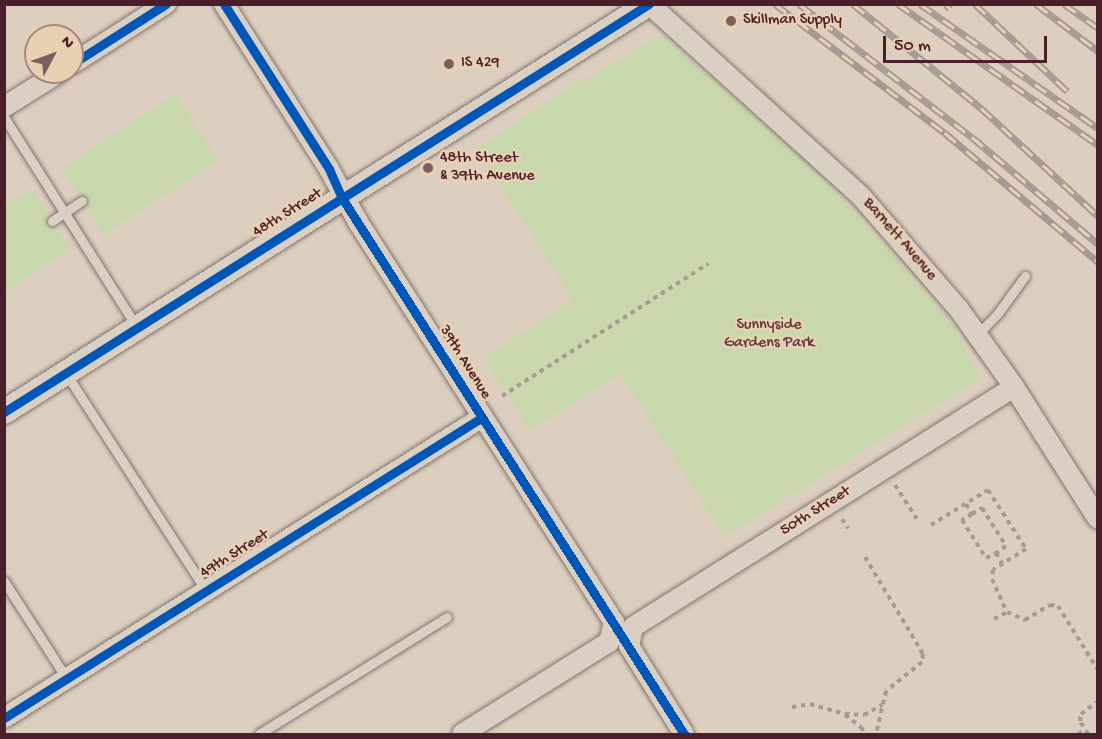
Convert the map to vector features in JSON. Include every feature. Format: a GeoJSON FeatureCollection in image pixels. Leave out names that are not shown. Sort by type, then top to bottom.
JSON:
{"type":"FeatureCollection","features":[{"type":"Feature","properties":{"kind":"street"},"geometry":{"type":"LineString","coordinates":[[84,56],[166,4]]}},
{"type":"Feature","properties":{"kind":"street","name":"39th Avenue"},"geometry":{"type":"LineString","coordinates":[[224,4],[329,169],[342,198],[614,622],[609,642],[462,735]]}},
{"type":"Feature","properties":{"kind":"street","name":"48th Street"},"geometry":{"type":"LineString","coordinates":[[4,412],[649,4]]}},
{"type":"Feature","properties":{"kind":"street","name":"Barnett Avenue"},"geometry":{"type":"LineString","coordinates":[[649,4],[860,195],[958,308],[1014,387],[1098,519]]}},
{"type":"Feature","properties":{"kind":"street"},"geometry":{"type":"LineString","coordinates":[[4,107],[41,84]]}},
{"type":"Feature","properties":{"kind":"street","name":"50th Street"},"geometry":{"type":"LineString","coordinates":[[684,735],[629,646],[633,627],[1014,387]]}},
{"type":"Feature","properties":{"kind":"street","name":"49th Street"},"geometry":{"type":"LineString","coordinates":[[4,718],[481,418]]}},
{"type":"Feature","properties":{"kind":"lane"},"geometry":{"type":"LineString","coordinates":[[4,117],[138,328]]}},
{"type":"Feature","properties":{"kind":"lane"},"geometry":{"type":"LineString","coordinates":[[52,221],[82,201]]}},
{"type":"Feature","properties":{"kind":"lane"},"geometry":{"type":"LineString","coordinates":[[977,335],[998,313],[1025,276]]}},
{"type":"Feature","properties":{"kind":"lane"},"geometry":{"type":"LineString","coordinates":[[66,373],[207,591]]}},
{"type":"Feature","properties":{"kind":"lane"},"geometry":{"type":"LineString","coordinates":[[4,581],[67,679]]}},
{"type":"Feature","properties":{"kind":"lane"},"geometry":{"type":"LineString","coordinates":[[258,735],[447,617]]}},
{"type":"Feature","properties":{"kind":"path"},"geometry":{"type":"LineString","coordinates":[[502,396],[708,264]]}},
{"type":"Feature","properties":{"kind":"path"},"geometry":{"type":"LineString","coordinates":[[895,484],[917,519]]}},
{"type":"Feature","properties":{"kind":"path"},"geometry":{"type":"LineString","coordinates":[[932,525],[988,490],[1026,549],[993,570],[992,579],[1007,612],[1025,620],[1050,605],[1058,606],[1098,670]]}},
{"type":"Feature","properties":{"kind":"path"},"geometry":{"type":"LineString","coordinates":[[966,504],[972,514]]}},
{"type":"Feature","properties":{"kind":"path"},"geometry":{"type":"LineString","coordinates":[[982,508],[1006,546],[986,558],[962,520],[972,514],[982,508]]}},
{"type":"Feature","properties":{"kind":"path"},"geometry":{"type":"LineString","coordinates":[[842,518],[848,528]]}},
{"type":"Feature","properties":{"kind":"path"},"geometry":{"type":"LineString","coordinates":[[996,553],[1002,563]]}},
{"type":"Feature","properties":{"kind":"path"},"geometry":{"type":"LineString","coordinates":[[865,557],[923,654],[922,662],[889,686],[876,735]]}},
{"type":"Feature","properties":{"kind":"path"},"geometry":{"type":"LineString","coordinates":[[993,620],[1007,612]]}},
{"type":"Feature","properties":{"kind":"path"},"geometry":{"type":"LineString","coordinates":[[1078,735],[1087,732],[1080,721],[1081,714],[1098,701]]}},
{"type":"Feature","properties":{"kind":"path"},"geometry":{"type":"LineString","coordinates":[[792,707],[820,705],[845,714],[864,715],[883,704]]}},
{"type":"Feature","properties":{"kind":"path"},"geometry":{"type":"LineString","coordinates":[[845,714],[861,727],[865,735]]}},
{"type":"Feature","properties":{"kind":"green space","name":"Sunnyside Gardens Park"},"geometry":{"type":"Polygon","coordinates":[[[662,34],[827,180],[952,322],[980,378],[725,537],[620,374],[530,430],[485,358],[573,300],[477,148],[556,96],[662,34]]]}},
{"type":"Feature","properties":{"kind":"green space"},"geometry":{"type":"Polygon","coordinates":[[[175,94],[218,160],[104,234],[61,168],[175,94]]]}},
{"type":"Feature","properties":{"kind":"green space"},"geometry":{"type":"Polygon","coordinates":[[[31,188],[70,248],[5,291],[5,206],[31,188]]]}},
{"type":"Feature","properties":{"kind":"railway"},"geometry":{"type":"LineString","coordinates":[[775,4],[945,133],[1098,262]]}},
{"type":"Feature","properties":{"kind":"railway"},"geometry":{"type":"LineString","coordinates":[[799,4],[972,137],[1098,244]]}},
{"type":"Feature","properties":{"kind":"railway"},"geometry":{"type":"LineString","coordinates":[[853,4],[981,108],[1098,216]]}},
{"type":"Feature","properties":{"kind":"railway"},"geometry":{"type":"LineString","coordinates":[[898,4],[1098,145]]}},
{"type":"Feature","properties":{"kind":"railway"},"geometry":{"type":"LineString","coordinates":[[920,4],[1098,128]]}},
{"type":"Feature","properties":{"kind":"railway"},"geometry":{"type":"LineString","coordinates":[[946,4],[950,9]]}},
{"type":"Feature","properties":{"kind":"railway"},"geometry":{"type":"LineString","coordinates":[[975,4],[1067,91]]}},
{"type":"Feature","properties":{"kind":"railway"},"geometry":{"type":"LineString","coordinates":[[1036,4],[1098,51]]}},
{"type":"Feature","properties":{"kind":"railway"},"geometry":{"type":"LineString","coordinates":[[1064,4],[1098,28]]}},
{"type":"Feature","properties":{"kind":"cycle path"},"geometry":{"type":"LineString","coordinates":[[84,56],[166,4]]}},
{"type":"Feature","properties":{"kind":"cycle path"},"geometry":{"type":"LineString","coordinates":[[224,4],[329,169],[342,198],[684,734]]}},
{"type":"Feature","properties":{"kind":"cycle path"},"geometry":{"type":"LineString","coordinates":[[4,412],[649,4]]}},
{"type":"Feature","properties":{"kind":"cycle path"},"geometry":{"type":"LineString","coordinates":[[4,718],[481,418]]}},
{"type":"Feature","properties":{"kind":"place","name":"Skillman Supply"},"geometry":{"type":"Point","coordinates":[731,21]}},
{"type":"Feature","properties":{"kind":"place","name":"IS 429"},"geometry":{"type":"Point","coordinates":[449,64]}},
{"type":"Feature","properties":{"kind":"place","name":"48th Street & 39th Avenue"},"geometry":{"type":"Point","coordinates":[428,168]}}]}
